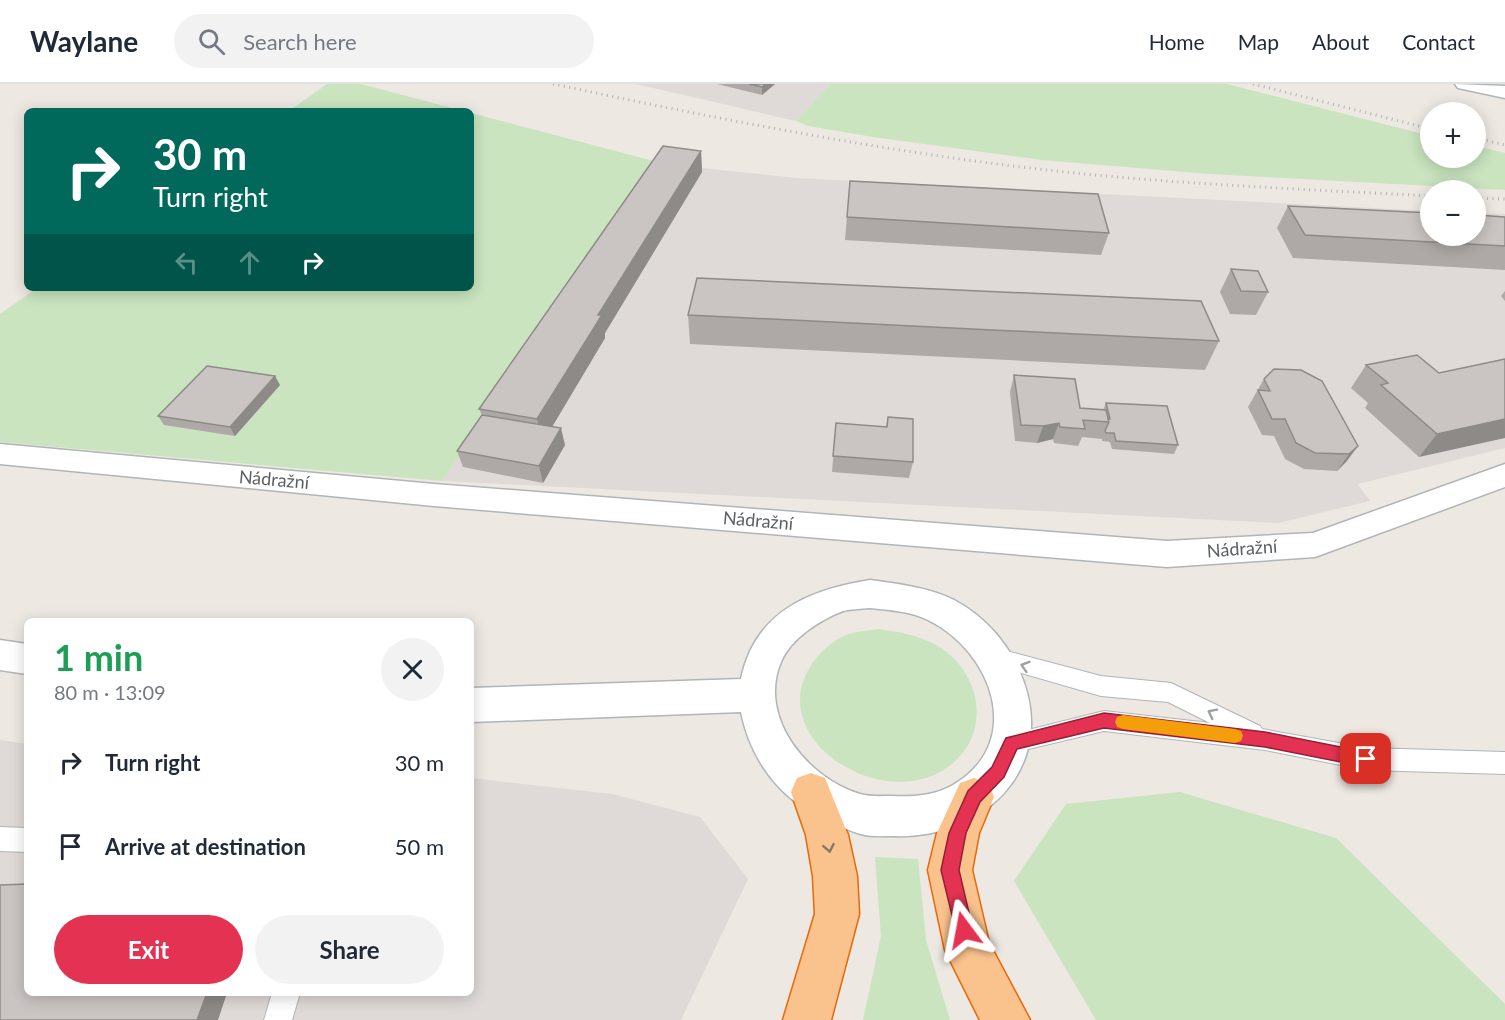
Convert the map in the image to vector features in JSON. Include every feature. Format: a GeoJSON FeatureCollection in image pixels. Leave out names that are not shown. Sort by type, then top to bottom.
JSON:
{"type":"FeatureCollection","features":[{"type":"Feature","properties":{"kind":"highway"},"geometry":{"type":"LineString","coordinates":[[807,1020],[837,914],[835,876],[827,835],[811,792]]}},
{"type":"Feature","properties":{"kind":"highway"},"geometry":{"type":"LineString","coordinates":[[974,796],[958,833],[950,870],[968,950],[1006,1020]]}},
{"type":"Feature","properties":{"kind":"street"},"geometry":{"type":"LineString","coordinates":[[1464,84],[1505,92]]}},
{"type":"Feature","properties":{"kind":"street","name":"Nádražní"},"geometry":{"type":"LineString","coordinates":[[0,454],[434,495],[1167,554],[1315,544],[1505,475]]}},
{"type":"Feature","properties":{"kind":"street"},"geometry":{"type":"LineString","coordinates":[[870,594],[906,598],[941,611],[971,631],[995,657],[1013,699],[1011,743],[998,772],[974,796],[937,814],[894,820],[850,813],[811,792],[780,764],[762,730],[756,695],[762,662],[779,634],[804,613],[836,599],[870,594]]}},
{"type":"Feature","properties":{"kind":"street"},"geometry":{"type":"LineString","coordinates":[[0,655],[24,658]]}},
{"type":"Feature","properties":{"kind":"street"},"geometry":{"type":"LineString","coordinates":[[474,705],[756,695]]}},
{"type":"Feature","properties":{"kind":"lane"},"geometry":{"type":"LineString","coordinates":[[995,657],[1101,686],[1171,693],[1265,740]]}},
{"type":"Feature","properties":{"kind":"lane"},"geometry":{"type":"LineString","coordinates":[[1011,743],[1104,720],[1265,740],[1366,759],[1505,763]]}},
{"type":"Feature","properties":{"kind":"lane"},"geometry":{"type":"LineString","coordinates":[[0,839],[24,840]]}},
{"type":"Feature","properties":{"kind":"lane"},"geometry":{"type":"LineString","coordinates":[[278,1020],[285,996]]}},
{"type":"Feature","properties":{"kind":"shaded area"},"geometry":{"type":"Polygon","coordinates":[[[636,84],[831,84],[796,121],[636,84]]]}},
{"type":"Feature","properties":{"kind":"shaded area"},"geometry":{"type":"Polygon","coordinates":[[[665,164],[797,178],[1420,210],[1420,246],[1486,246],[1486,213],[1505,214],[1505,448],[1358,484],[1370,501],[1278,523],[442,481],[665,164]]]}},
{"type":"Feature","properties":{"kind":"shaded area"},"geometry":{"type":"Polygon","coordinates":[[[0,740],[24,744],[24,996],[474,996],[474,778],[612,794],[700,817],[748,879],[681,1020],[0,1020],[0,740]]]}},
{"type":"Feature","properties":{"kind":"green space"},"geometry":{"type":"Polygon","coordinates":[[[327,84],[361,84],[452,108],[293,108],[327,84]]]}},
{"type":"Feature","properties":{"kind":"green space"},"geometry":{"type":"Polygon","coordinates":[[[831,84],[1227,84],[1420,133],[1420,168],[1486,168],[1486,148],[1505,153],[1505,190],[1486,189],[1486,180],[1420,180],[1420,185],[1210,174],[1042,160],[873,137],[808,126],[796,121],[831,84]]]}},
{"type":"Feature","properties":{"kind":"green space"},"geometry":{"type":"Polygon","coordinates":[[[474,114],[665,164],[442,481],[0,442],[0,314],[33,291],[474,291],[474,114]]]}},
{"type":"Feature","properties":{"kind":"green space"},"geometry":{"type":"Polygon","coordinates":[[[878,629],[909,634],[938,646],[965,672],[973,688],[976,722],[971,739],[962,754],[948,767],[921,779],[891,781],[862,775],[836,761],[815,741],[803,718],[801,691],[812,664],[819,655],[831,643],[846,635],[878,629]]]}},
{"type":"Feature","properties":{"kind":"green space"},"geometry":{"type":"Polygon","coordinates":[[[1180,792],[1336,838],[1505,1004],[1505,1020],[1096,1020],[1014,881],[1066,804],[1180,792]]]}},
{"type":"Feature","properties":{"kind":"green space"},"geometry":{"type":"Polygon","coordinates":[[[875,857],[918,859],[926,940],[950,1020],[863,1020],[881,936],[875,857]]]}},
{"type":"Feature","properties":{"kind":"building"},"geometry":{"type":"Polygon","coordinates":[[[749,84],[766,84],[762,87],[749,84]]]}},
{"type":"Feature","properties":{"kind":"building"},"geometry":{"type":"Polygon","coordinates":[[[663,146],[701,151],[598,315],[602,315],[537,419],[479,409],[663,146]]]}},
{"type":"Feature","properties":{"kind":"building"},"geometry":{"type":"Polygon","coordinates":[[[850,181],[1098,194],[1109,233],[847,217],[850,181]]]}},
{"type":"Feature","properties":{"kind":"building"},"geometry":{"type":"Polygon","coordinates":[[[1288,206],[1420,212],[1420,241],[1305,235],[1288,206]]]}},
{"type":"Feature","properties":{"kind":"building"},"geometry":{"type":"Polygon","coordinates":[[[1486,216],[1505,217],[1505,246],[1486,245],[1486,216]]]}},
{"type":"Feature","properties":{"kind":"building"},"geometry":{"type":"Polygon","coordinates":[[[1231,269],[1258,271],[1268,292],[1241,291],[1231,269]]]}},
{"type":"Feature","properties":{"kind":"building"},"geometry":{"type":"Polygon","coordinates":[[[697,278],[1201,301],[1219,341],[688,315],[697,278]]]}},
{"type":"Feature","properties":{"kind":"building"},"geometry":{"type":"Polygon","coordinates":[[[1417,355],[1439,373],[1505,359],[1505,419],[1437,434],[1381,385],[1388,383],[1366,365],[1417,355]]]}},
{"type":"Feature","properties":{"kind":"building"},"geometry":{"type":"Polygon","coordinates":[[[207,366],[275,376],[230,427],[158,416],[207,366]]]}},
{"type":"Feature","properties":{"kind":"building"},"geometry":{"type":"Polygon","coordinates":[[[1274,369],[1301,370],[1322,381],[1358,446],[1349,454],[1315,453],[1296,443],[1285,419],[1272,419],[1258,390],[1270,391],[1264,379],[1274,369]]]}},
{"type":"Feature","properties":{"kind":"building"},"geometry":{"type":"Polygon","coordinates":[[[1014,375],[1075,379],[1080,408],[1106,410],[1109,422],[1083,420],[1085,429],[1060,427],[1059,423],[1043,426],[1021,425],[1014,375]]]}},
{"type":"Feature","properties":{"kind":"building"},"geometry":{"type":"Polygon","coordinates":[[[1106,403],[1167,406],[1178,445],[1116,441],[1114,433],[1105,431],[1108,419],[1110,419],[1106,403]]]}},
{"type":"Feature","properties":{"kind":"building"},"geometry":{"type":"Polygon","coordinates":[[[482,415],[561,428],[539,466],[457,451],[482,415]]]}},
{"type":"Feature","properties":{"kind":"building"},"geometry":{"type":"Polygon","coordinates":[[[888,417],[913,419],[913,462],[833,456],[836,423],[887,427],[888,417]]]}},
{"type":"Feature","properties":{"kind":"building"},"geometry":{"type":"Polygon","coordinates":[[[24,884],[24,996],[206,996],[197,1020],[0,1020],[0,885],[24,884]]]}},
{"type":"Feature","properties":{"kind":"railway"},"geometry":{"type":"LineString","coordinates":[[553,84],[795,132],[1038,169],[1234,186],[1420,195]]}},
{"type":"Feature","properties":{"kind":"railway"},"geometry":{"type":"LineString","coordinates":[[1253,84],[1420,126]]}},
{"type":"Feature","properties":{"kind":"railway"},"geometry":{"type":"LineString","coordinates":[[1486,140],[1505,145]]}},
{"type":"Feature","properties":{"kind":"railway"},"geometry":{"type":"LineString","coordinates":[[1486,198],[1505,199]]}},
{"type":"Feature","properties":{"kind":"slow traffic"},"geometry":{"type":"LineString","coordinates":[[1123,722],[1235,736]]}},
{"type":"Feature","properties":{"kind":"route"},"geometry":{"type":"LineString","coordinates":[[964,930],[950,870],[958,833],[974,796],[998,772],[1011,743],[1104,720],[1265,740],[1366,759]]}}]}
